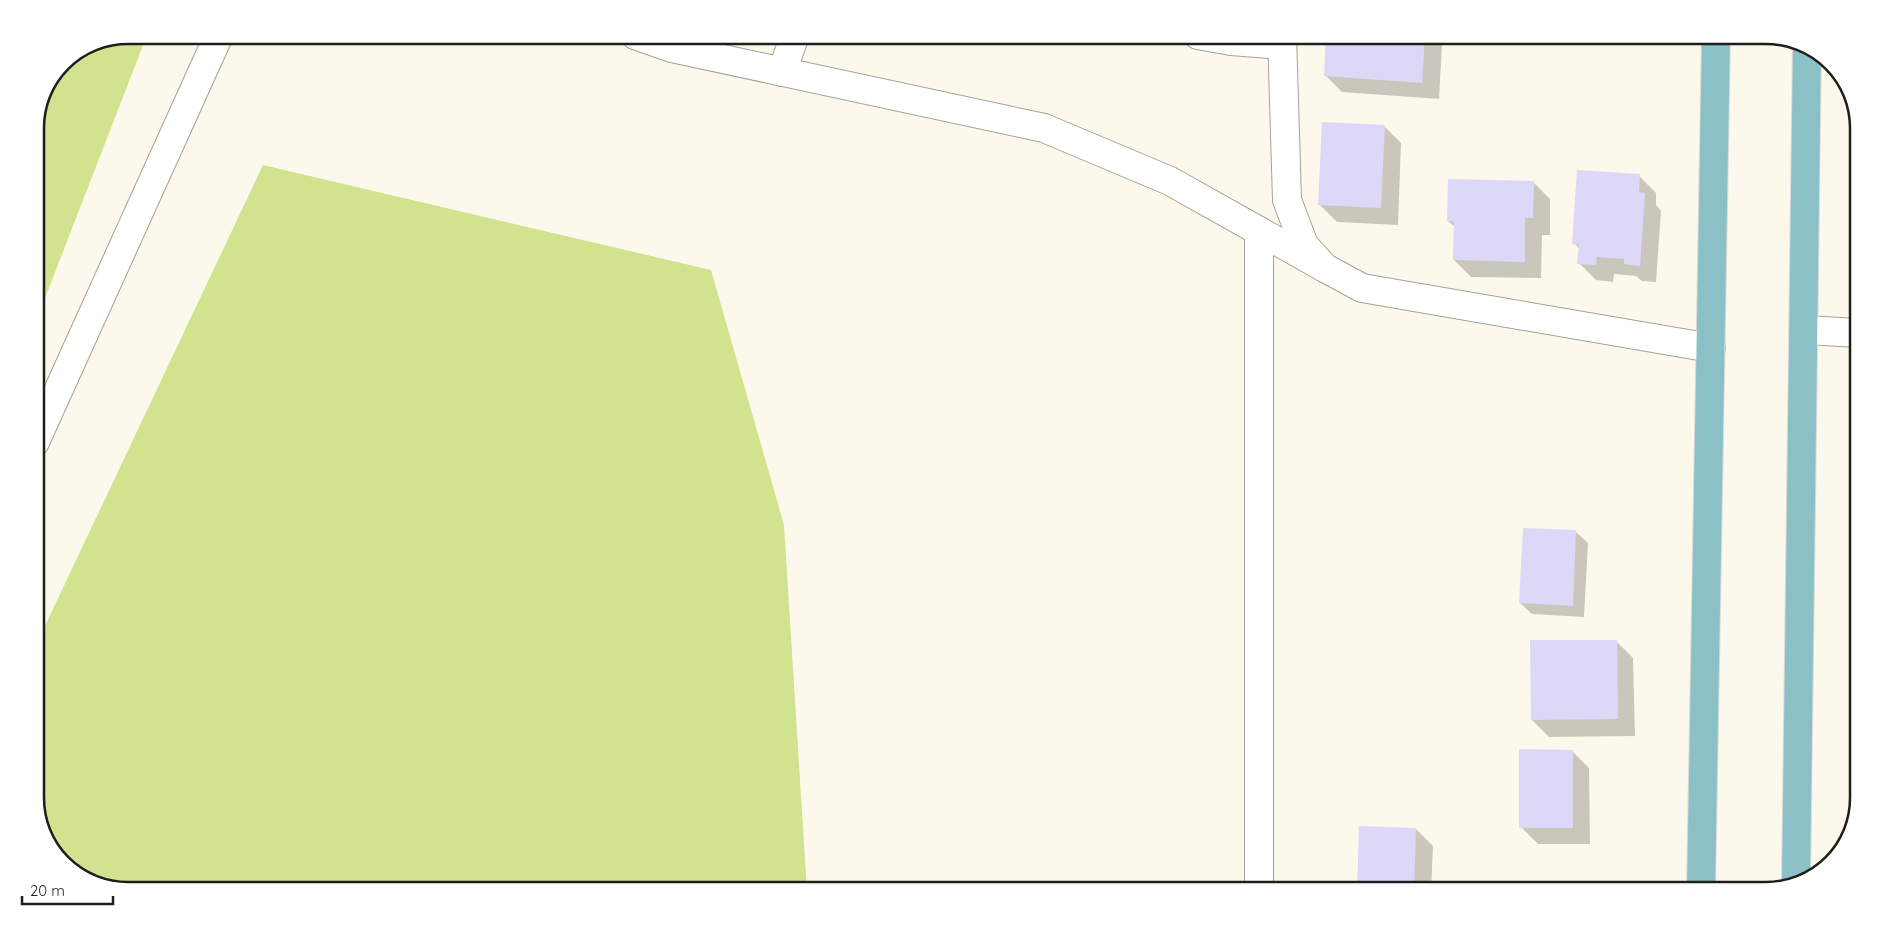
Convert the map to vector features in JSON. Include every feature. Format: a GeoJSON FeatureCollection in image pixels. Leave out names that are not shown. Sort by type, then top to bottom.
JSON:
{"type":"FeatureCollection","features":[{"type":"Feature","properties":{"kind":"main road"},"geometry":{"type":"LineString","coordinates":[[1701,882],[1716,44]]}},
{"type":"Feature","properties":{"kind":"main road"},"geometry":{"type":"LineString","coordinates":[[1796,877],[1805,330],[1807,54]]}},
{"type":"Feature","properties":{"kind":"street"},"geometry":{"type":"LineString","coordinates":[[44,422],[215,44]]}},
{"type":"Feature","properties":{"kind":"street"},"geometry":{"type":"LineString","coordinates":[[661,44],[672,48],[1044,128],[1170,180],[1362,288],[1710,348]]}},
{"type":"Feature","properties":{"kind":"street"},"geometry":{"type":"LineString","coordinates":[[782,72],[792,44]]}},
{"type":"Feature","properties":{"kind":"street"},"geometry":{"type":"LineString","coordinates":[[1282,44],[1287,200],[1304,245],[1325,268]]}},
{"type":"Feature","properties":{"kind":"street"},"geometry":{"type":"LineString","coordinates":[[1259,231],[1259,882]]}},
{"type":"Feature","properties":{"kind":"street"},"geometry":{"type":"LineString","coordinates":[[1805,330],[1850,332]]}},
{"type":"Feature","properties":{"kind":"green space"},"geometry":{"type":"Polygon","coordinates":[[[144,44],[44,301],[44,122],[50,96],[68,68],[81,58],[111,45],[144,44]]]}},
{"type":"Feature","properties":{"kind":"green space"},"geometry":{"type":"Polygon","coordinates":[[[263,165],[711,270],[784,525],[806,882],[128,882],[111,881],[101,878],[81,868],[65,854],[52,835],[45,815],[44,628],[263,165]]]}},
{"type":"Feature","properties":{"kind":"building"},"geometry":{"type":"Polygon","coordinates":[[[1326,44],[1424,44],[1422,83],[1324,76],[1326,44]]]}},
{"type":"Feature","properties":{"kind":"building"},"geometry":{"type":"Polygon","coordinates":[[[1322,122],[1385,125],[1381,208],[1318,205],[1322,122]]]}},
{"type":"Feature","properties":{"kind":"building"},"geometry":{"type":"Polygon","coordinates":[[[1577,170],[1640,174],[1639,192],[1645,193],[1640,266],[1624,264],[1624,259],[1597,257],[1596,265],[1577,264],[1579,244],[1572,244],[1577,170]]]}},
{"type":"Feature","properties":{"kind":"building"},"geometry":{"type":"Polygon","coordinates":[[[1448,179],[1534,181],[1533,218],[1525,218],[1525,262],[1453,260],[1454,222],[1447,221],[1448,179]]]}},
{"type":"Feature","properties":{"kind":"building"},"geometry":{"type":"Polygon","coordinates":[[[1523,528],[1576,530],[1573,606],[1519,603],[1523,528]]]}},
{"type":"Feature","properties":{"kind":"building"},"geometry":{"type":"Polygon","coordinates":[[[1530,640],[1617,640],[1618,719],[1531,720],[1530,640]]]}},
{"type":"Feature","properties":{"kind":"building"},"geometry":{"type":"Polygon","coordinates":[[[1519,749],[1573,750],[1573,828],[1519,828],[1519,749]]]}},
{"type":"Feature","properties":{"kind":"building"},"geometry":{"type":"Polygon","coordinates":[[[1359,826],[1416,828],[1414,882],[1357,882],[1359,826]]]}}]}
